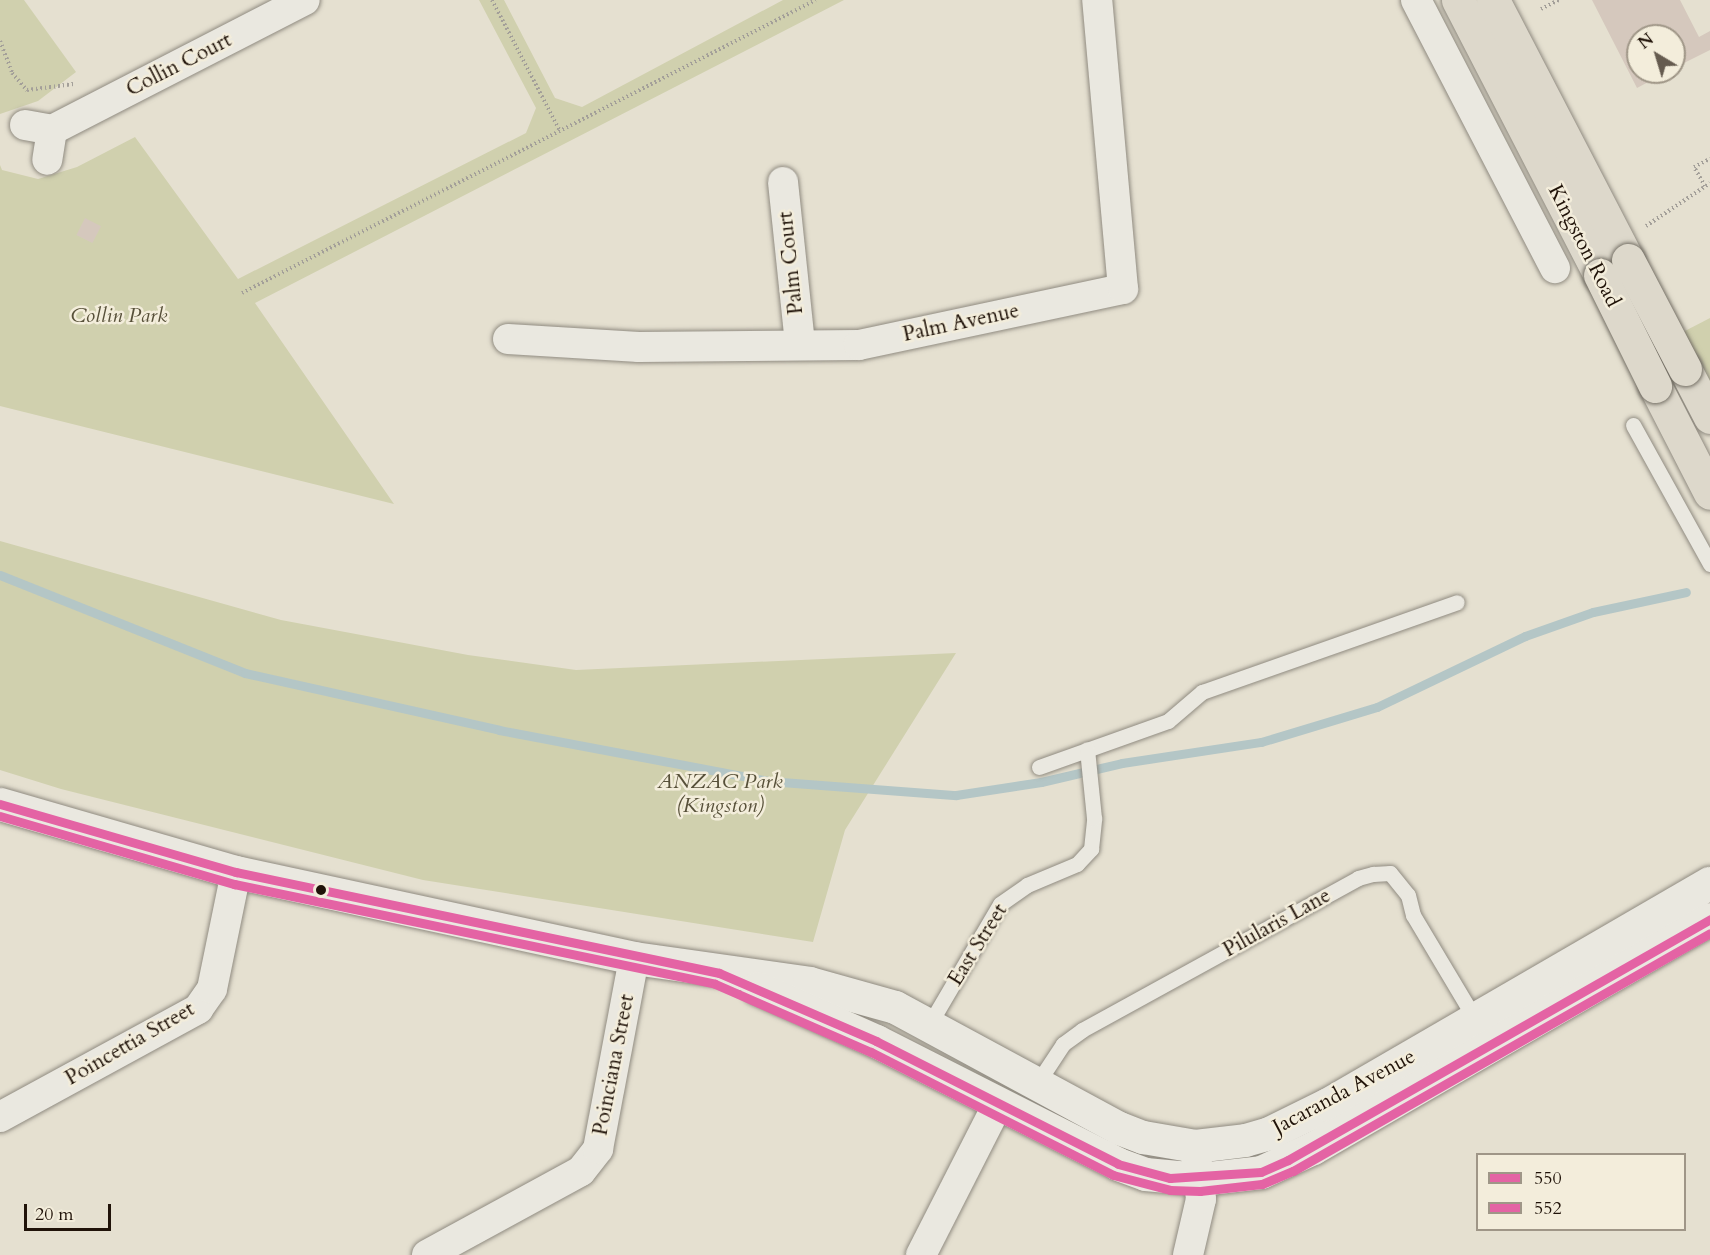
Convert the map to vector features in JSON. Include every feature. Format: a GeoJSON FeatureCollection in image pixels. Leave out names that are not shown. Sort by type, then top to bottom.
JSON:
{"type":"FeatureCollection","features":[{"type":"Feature","properties":{"kind":"main road","name":"Kingston Road"},"geometry":{"type":"LineString","coordinates":[[1458,0],[1614,268],[1685,369],[1710,417]]}},
{"type":"Feature","properties":{"kind":"main road","name":"Kingston Road"},"geometry":{"type":"LineString","coordinates":[[1493,0],[1614,268],[1655,386],[1710,493]]}},
{"type":"Feature","properties":{"kind":"street","name":"Collin Court"},"geometry":{"type":"LineString","coordinates":[[47,160],[39,128],[107,102],[305,0]]}},
{"type":"Feature","properties":{"kind":"street","name":"Palm Avenue"},"geometry":{"type":"LineString","coordinates":[[508,339],[639,347],[859,345],[1123,289],[1097,0]]}},
{"type":"Feature","properties":{"kind":"street","name":"Kingston Road"},"geometry":{"type":"LineString","coordinates":[[1416,0],[1555,268]]}},
{"type":"Feature","properties":{"kind":"street","name":"Palm Court"},"geometry":{"type":"LineString","coordinates":[[783,182],[800,344]]}},
{"type":"Feature","properties":{"kind":"street","name":"Jacaranda Avenue"},"geometry":{"type":"LineString","coordinates":[[0,804],[237,872],[634,958],[719,973],[809,983],[895,1007],[1036,1085],[1143,1137],[1195,1146],[1245,1140],[1269,1133],[1328,1104],[1710,883]]}},
{"type":"Feature","properties":{"kind":"street","name":"Poincettia Street"},"geometry":{"type":"LineString","coordinates":[[0,1117],[198,1009],[212,989],[237,872]]}},
{"type":"Feature","properties":{"kind":"street","name":"Jacaranda Avenue"},"geometry":{"type":"LineString","coordinates":[[719,973],[806,1008],[1118,1164],[1145,1174],[1200,1179],[1261,1172],[1313,1148],[1710,919]]}},
{"type":"Feature","properties":{"kind":"street","name":"Poinciana Street"},"geometry":{"type":"LineString","coordinates":[[427,1255],[581,1171],[598,1149],[634,958]]}},
{"type":"Feature","properties":{"kind":"street","name":"East Street"},"geometry":{"type":"LineString","coordinates":[[911,1059],[929,1025]]}},
{"type":"Feature","properties":{"kind":"street"},"geometry":{"type":"LineString","coordinates":[[921,1255],[998,1104]]}},
{"type":"Feature","properties":{"kind":"street"},"geometry":{"type":"LineString","coordinates":[[1188,1255],[1197,1226],[1200,1179],[1195,1146]]}},
{"type":"Feature","properties":{"kind":"lane"},"geometry":{"type":"LineString","coordinates":[[1633,425],[1710,564]]}},
{"type":"Feature","properties":{"kind":"lane"},"geometry":{"type":"LineString","coordinates":[[1039,767],[1088,757],[1168,721],[1202,692],[1457,602]]}},
{"type":"Feature","properties":{"kind":"lane","name":"East Street"},"geometry":{"type":"LineString","coordinates":[[929,1025],[1000,904],[1028,885],[1077,864],[1090,849],[1094,818],[1088,757]]}},
{"type":"Feature","properties":{"kind":"lane","name":"Pilularis Lane"},"geometry":{"type":"LineString","coordinates":[[1036,1085],[1063,1044],[1082,1030],[1358,878],[1373,874],[1390,873],[1408,895],[1413,915],[1475,1019]]}},
{"type":"Feature","properties":{"kind":"path"},"geometry":{"type":"LineString","coordinates":[[492,0],[560,131]]}},
{"type":"Feature","properties":{"kind":"path"},"geometry":{"type":"LineString","coordinates":[[242,293],[816,0]]}},
{"type":"Feature","properties":{"kind":"path"},"geometry":{"type":"LineString","coordinates":[[1541,9],[1559,0]]}},
{"type":"Feature","properties":{"kind":"path"},"geometry":{"type":"LineString","coordinates":[[0,41],[12,73],[27,90],[98,82],[107,102]]}},
{"type":"Feature","properties":{"kind":"path"},"geometry":{"type":"LineString","coordinates":[[1639,230],[1708,185],[1694,167],[1710,159]]}},
{"type":"Feature","properties":{"kind":"green space"},"geometry":{"type":"Polygon","coordinates":[[[0,0],[24,0],[76,72],[38,101],[0,114],[0,0]]]}},
{"type":"Feature","properties":{"kind":"green space","name":"Collin Park"},"geometry":{"type":"Polygon","coordinates":[[[479,0],[504,0],[555,98],[582,107],[783,0],[844,0],[255,303],[394,504],[0,406],[0,165],[2,170],[38,179],[77,167],[135,137],[238,279],[526,133],[536,108],[479,0]]]}},
{"type":"Feature","properties":{"kind":"green space"},"geometry":{"type":"Polygon","coordinates":[[[1710,318],[1710,382],[1683,332],[1710,318]]]}},
{"type":"Feature","properties":{"kind":"green space","name":"ANZAC Park (Kingston)"},"geometry":{"type":"Polygon","coordinates":[[[0,541],[281,620],[468,655],[576,670],[956,653],[845,830],[813,942],[423,880],[61,789],[0,770],[0,541]]]}},
{"type":"Feature","properties":{"kind":"building"},"geometry":{"type":"Polygon","coordinates":[[[1592,0],[1680,0],[1699,37],[1710,31],[1710,50],[1686,62],[1686,24],[1626,24],[1626,66],[1592,0]]]}},
{"type":"Feature","properties":{"kind":"building"},"geometry":{"type":"Polygon","coordinates":[[[85,218],[101,226],[92,243],[76,235],[85,218]]]}},
{"type":"Feature","properties":{"kind":"waterway"},"geometry":{"type":"LineString","coordinates":[[0,575],[245,673],[499,730],[768,781],[956,795],[1041,782],[1122,763],[1261,742],[1377,707],[1525,636],[1593,612],[1686,592]]}},
{"type":"Feature","properties":{"kind":"transit line","name":"550"},"geometry":{"type":"LineString","coordinates":[[0,804],[236,872],[719,973],[876,1041],[1118,1164],[1170,1178],[1261,1172],[1288,1160],[1710,919]]}},
{"type":"Feature","properties":{"kind":"transit line","name":"552"},"geometry":{"type":"LineString","coordinates":[[0,816],[234,884],[715,984],[871,1052],[1113,1175],[1170,1190],[1200,1191],[1262,1184],[1293,1171],[1710,933]]}}]}
